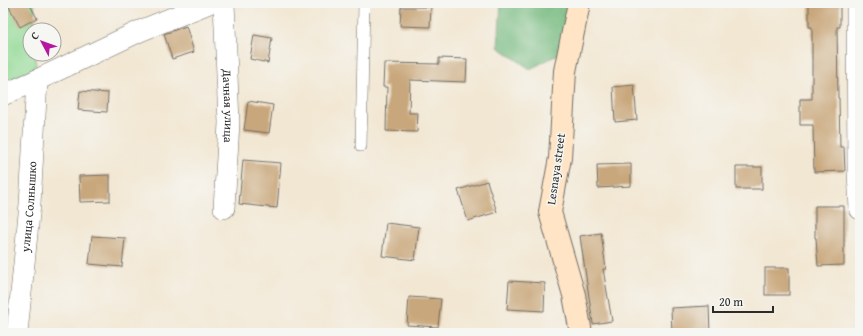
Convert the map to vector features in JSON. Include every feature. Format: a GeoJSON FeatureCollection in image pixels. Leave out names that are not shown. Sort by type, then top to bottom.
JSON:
{"type":"FeatureCollection","features":[{"type":"Feature","properties":{"kind":"street"},"geometry":{"type":"LineString","coordinates":[[3,95],[140,31],[209,3]]}},
{"type":"Feature","properties":{"kind":"street","name":"Дачная улица"},"geometry":{"type":"LineString","coordinates":[[224,3],[229,123],[224,208]]}},
{"type":"Feature","properties":{"kind":"street","name":"Lesnaya street"},"geometry":{"type":"LineString","coordinates":[[579,3],[565,71],[560,158],[550,212],[574,295],[581,333]]}},
{"type":"Feature","properties":{"kind":"street"},"geometry":{"type":"LineString","coordinates":[[857,3],[858,172],[860,209]]}},
{"type":"Feature","properties":{"kind":"street","name":"улица Солнышко"},"geometry":{"type":"LineString","coordinates":[[17,333],[30,204],[37,80]]}},
{"type":"Feature","properties":{"kind":"lane"},"geometry":{"type":"LineString","coordinates":[[361,146],[364,3]]}},
{"type":"Feature","properties":{"kind":"green space"},"geometry":{"type":"Polygon","coordinates":[[[3,3],[34,3],[35,22],[22,22],[22,62],[36,62],[36,69],[3,82],[3,3]]]}},
{"type":"Feature","properties":{"kind":"green space"},"geometry":{"type":"Polygon","coordinates":[[[501,3],[570,3],[559,54],[530,69],[498,47],[501,3]]]}},
{"type":"Feature","properties":{"kind":"building"},"geometry":{"type":"Polygon","coordinates":[[[7,3],[29,3],[37,18],[29,22],[22,22],[22,26],[20,27],[7,3]]]}},
{"type":"Feature","properties":{"kind":"building"},"geometry":{"type":"Polygon","coordinates":[[[809,3],[840,3],[840,27],[837,27],[838,98],[840,147],[844,147],[845,171],[814,172],[813,125],[800,125],[800,99],[812,99],[812,27],[809,27],[809,3]]]}},
{"type":"Feature","properties":{"kind":"building"},"geometry":{"type":"Polygon","coordinates":[[[401,7],[431,7],[430,27],[400,26],[401,7]]]}},
{"type":"Feature","properties":{"kind":"building"},"geometry":{"type":"Polygon","coordinates":[[[186,26],[194,52],[172,59],[164,34],[186,26]]]}},
{"type":"Feature","properties":{"kind":"building"},"geometry":{"type":"Polygon","coordinates":[[[254,35],[272,38],[268,63],[250,59],[254,35]]]}},
{"type":"Feature","properties":{"kind":"building"},"geometry":{"type":"Polygon","coordinates":[[[439,58],[467,59],[466,82],[410,80],[409,113],[418,113],[417,132],[386,131],[387,87],[383,87],[384,63],[439,64],[439,58]]]}},
{"type":"Feature","properties":{"kind":"building"},"geometry":{"type":"Polygon","coordinates":[[[634,85],[637,120],[615,122],[613,87],[634,85]]]}},
{"type":"Feature","properties":{"kind":"building"},"geometry":{"type":"Polygon","coordinates":[[[80,91],[108,93],[107,112],[78,110],[80,91]]]}},
{"type":"Feature","properties":{"kind":"building"},"geometry":{"type":"Polygon","coordinates":[[[248,101],[273,105],[269,133],[244,130],[248,101]]]}},
{"type":"Feature","properties":{"kind":"building"},"geometry":{"type":"Polygon","coordinates":[[[243,160],[281,163],[277,208],[239,204],[243,160]]]}},
{"type":"Feature","properties":{"kind":"building"},"geometry":{"type":"Polygon","coordinates":[[[631,164],[631,186],[598,188],[597,165],[631,164]]]}},
{"type":"Feature","properties":{"kind":"building"},"geometry":{"type":"Polygon","coordinates":[[[736,167],[762,167],[762,189],[736,189],[736,167]]]}},
{"type":"Feature","properties":{"kind":"building"},"geometry":{"type":"Polygon","coordinates":[[[110,175],[110,201],[80,202],[79,176],[110,175]]]}},
{"type":"Feature","properties":{"kind":"building"},"geometry":{"type":"Polygon","coordinates":[[[487,181],[497,212],[468,221],[458,190],[487,181]]]}},
{"type":"Feature","properties":{"kind":"building"},"geometry":{"type":"Polygon","coordinates":[[[815,206],[844,206],[844,265],[818,266],[815,238],[815,206]]]}},
{"type":"Feature","properties":{"kind":"building"},"geometry":{"type":"Polygon","coordinates":[[[386,223],[419,227],[415,260],[382,256],[386,223]]]}},
{"type":"Feature","properties":{"kind":"building"},"geometry":{"type":"Polygon","coordinates":[[[601,233],[606,269],[603,269],[612,321],[593,324],[580,236],[601,233]]]}},
{"type":"Feature","properties":{"kind":"building"},"geometry":{"type":"Polygon","coordinates":[[[92,236],[125,238],[122,267],[89,264],[92,236]]]}},
{"type":"Feature","properties":{"kind":"building"},"geometry":{"type":"Polygon","coordinates":[[[765,268],[789,268],[789,295],[765,295],[765,268]]]}},
{"type":"Feature","properties":{"kind":"building"},"geometry":{"type":"Polygon","coordinates":[[[509,281],[545,283],[544,311],[507,309],[509,281]]]}},
{"type":"Feature","properties":{"kind":"building"},"geometry":{"type":"Polygon","coordinates":[[[409,297],[441,299],[438,327],[407,325],[409,297]]]}},
{"type":"Feature","properties":{"kind":"building"},"geometry":{"type":"Polygon","coordinates":[[[709,306],[710,333],[672,333],[671,308],[709,306]]]}}]}
